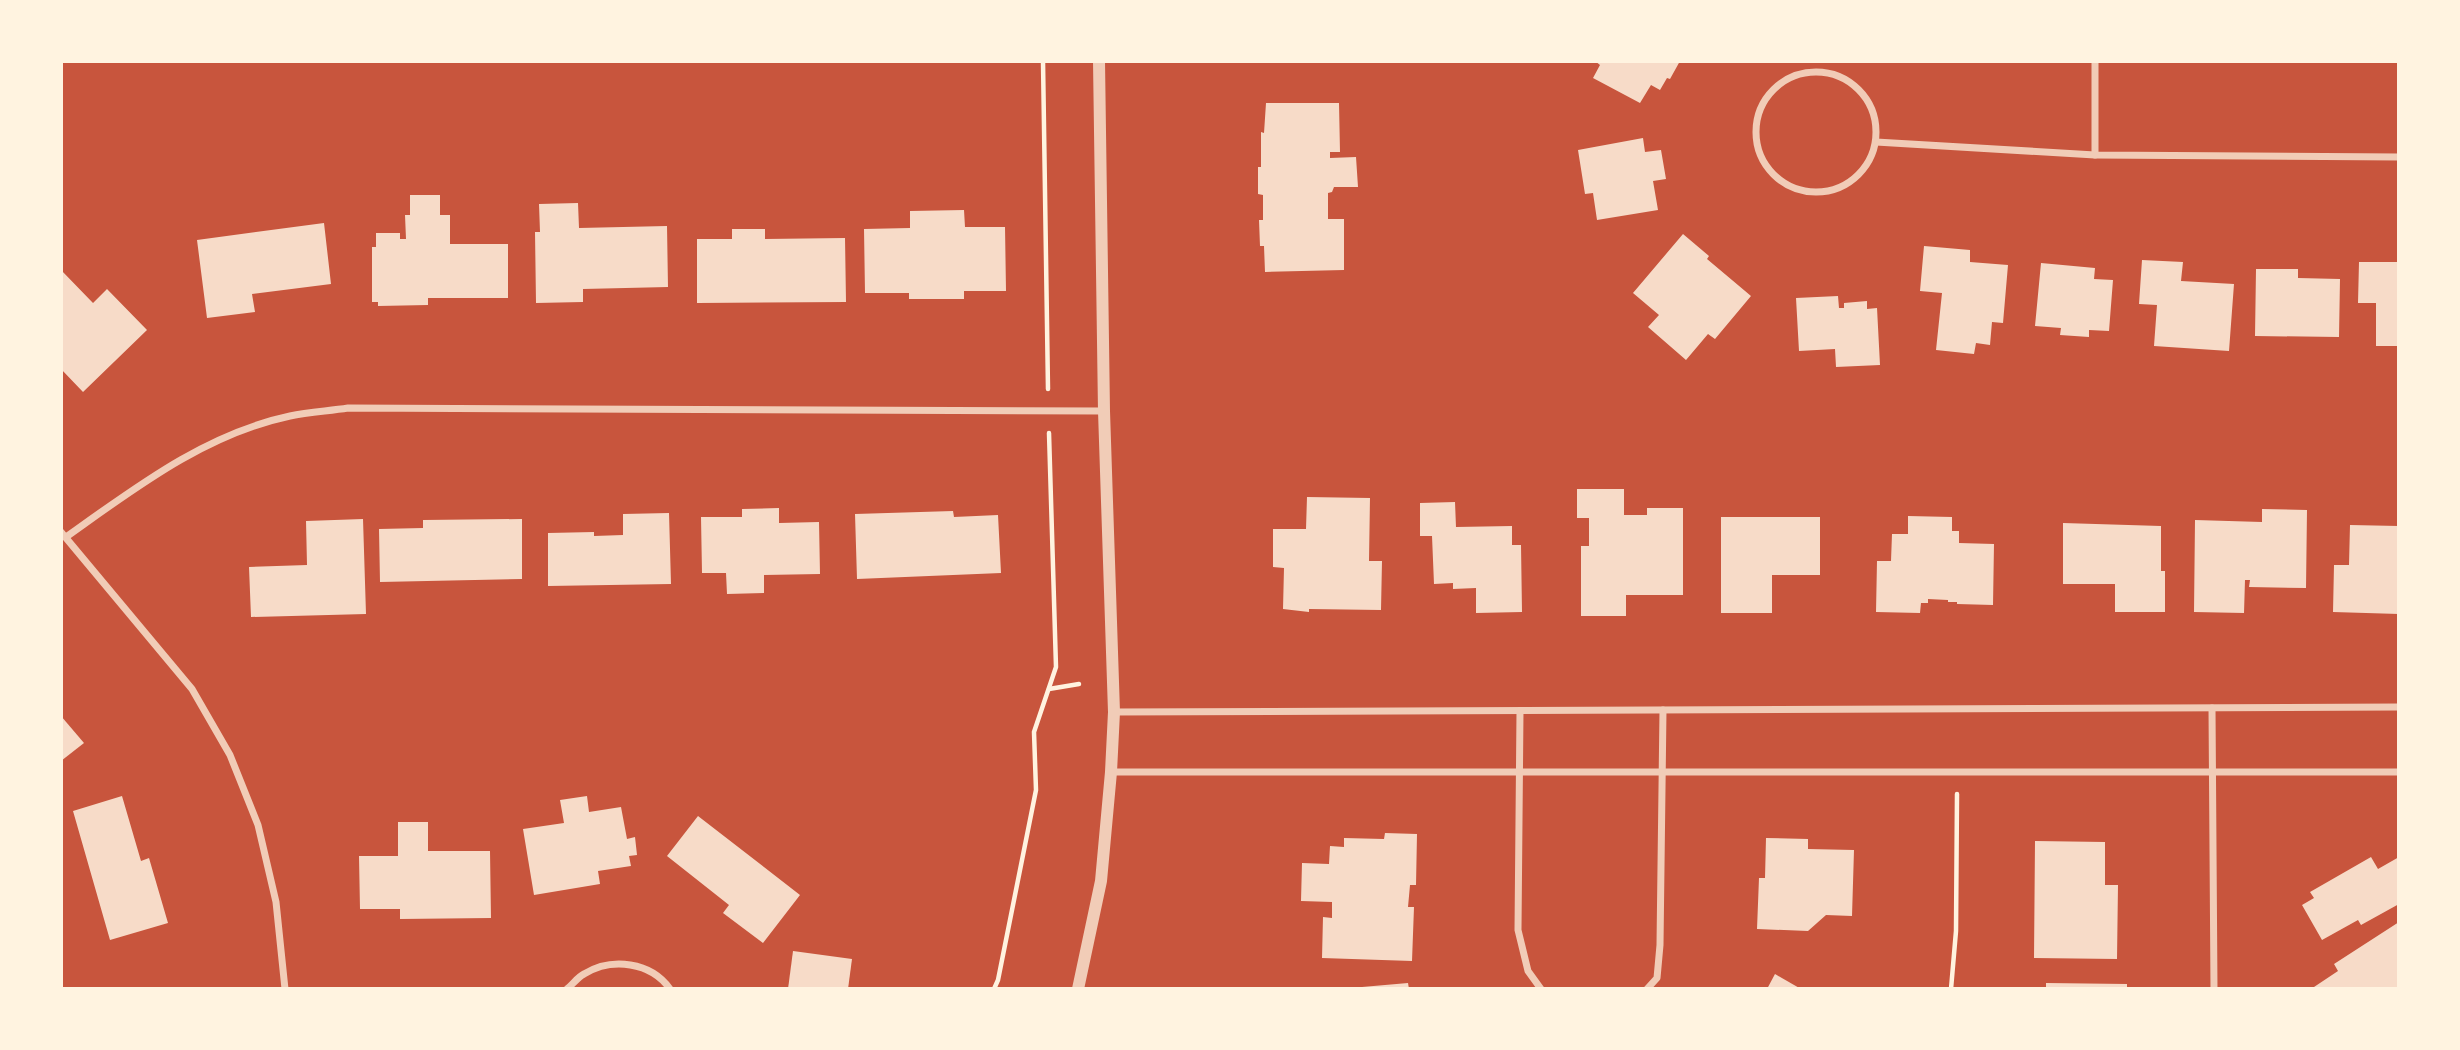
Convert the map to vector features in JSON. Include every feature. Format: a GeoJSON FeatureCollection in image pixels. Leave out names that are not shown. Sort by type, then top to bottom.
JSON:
{"type":"FeatureCollection","features":[{"type":"Feature","properties":{"kind":"street"},"geometry":{"type":"LineString","coordinates":[[1078,989],[1101,881],[1114,712],[1104,411],[1099,61]]}},
{"type":"Feature","properties":{"kind":"street"},"geometry":{"type":"LineString","coordinates":[[2095,61],[2095,155]]}},
{"type":"Feature","properties":{"kind":"street"},"geometry":{"type":"LineString","coordinates":[[1806,72],[1825,72],[1843,78],[1858,89],[1870,104],[1876,123],[1876,142],[1869,161],[1856,178],[1838,189],[1818,193],[1797,190],[1779,181],[1765,165],[1756,146],[1756,125],[1761,105],[1772,89],[1788,78],[1806,72]]}},
{"type":"Feature","properties":{"kind":"street"},"geometry":{"type":"LineString","coordinates":[[1876,142],[2095,155],[2399,158]]}},
{"type":"Feature","properties":{"kind":"street"},"geometry":{"type":"LineString","coordinates":[[285,989],[273,889],[258,825],[230,755],[192,689],[64,535],[141,483],[231,434],[289,416],[348,408],[1104,411]]}},
{"type":"Feature","properties":{"kind":"street"},"geometry":{"type":"LineString","coordinates":[[1114,712],[2399,707]]}},
{"type":"Feature","properties":{"kind":"street"},"geometry":{"type":"LineString","coordinates":[[2212,708],[2214,989]]}},
{"type":"Feature","properties":{"kind":"street"},"geometry":{"type":"LineString","coordinates":[[1647,989],[1657,978],[1660,945],[1663,710]]}},
{"type":"Feature","properties":{"kind":"street"},"geometry":{"type":"LineString","coordinates":[[1520,711],[1518,930],[1528,971],[1541,989]]}},
{"type":"Feature","properties":{"kind":"street"},"geometry":{"type":"LineString","coordinates":[[1111,772],[2399,772]]}},
{"type":"Feature","properties":{"kind":"street"},"geometry":{"type":"LineString","coordinates":[[568,989],[583,974],[603,965],[625,964],[647,969],[670,989]]}},
{"type":"Feature","properties":{"kind":"path"},"geometry":{"type":"LineString","coordinates":[[994,989],[1035,790],[1034,732],[1056,667],[1048,411],[1043,61]]}},
{"type":"Feature","properties":{"kind":"path"},"geometry":{"type":"LineString","coordinates":[[1049,689],[1079,684]]}},
{"type":"Feature","properties":{"kind":"path"},"geometry":{"type":"LineString","coordinates":[[1951,989],[1956,931],[1957,772]]}},
{"type":"Feature","properties":{"kind":"building"},"geometry":{"type":"Polygon","coordinates":[[[1595,61],[1680,61],[1660,90],[1651,85],[1640,103],[1593,78],[1600,65],[1595,61]]]}},
{"type":"Feature","properties":{"kind":"building"},"geometry":{"type":"Polygon","coordinates":[[[1266,103],[1339,103],[1340,152],[1330,152],[1330,158],[1356,157],[1358,187],[1334,187],[1332,192],[1328,193],[1328,219],[1344,219],[1344,270],[1265,272],[1264,246],[1260,246],[1259,220],[1263,220],[1263,195],[1258,194],[1258,167],[1261,167],[1261,132],[1264,133],[1266,103]]]}},
{"type":"Feature","properties":{"kind":"building"},"geometry":{"type":"Polygon","coordinates":[[[1643,138],[1645,152],[1661,150],[1666,179],[1653,181],[1658,210],[1597,220],[1593,193],[1585,194],[1578,150],[1643,138]]]}},
{"type":"Feature","properties":{"kind":"building"},"geometry":{"type":"Polygon","coordinates":[[[410,195],[440,195],[440,215],[450,215],[450,244],[508,244],[508,298],[428,298],[428,305],[378,306],[378,302],[372,302],[372,247],[376,247],[376,233],[400,233],[400,239],[406,239],[405,215],[410,215],[410,195]]]}},
{"type":"Feature","properties":{"kind":"building"},"geometry":{"type":"Polygon","coordinates":[[[578,203],[579,228],[667,226],[668,287],[583,289],[583,302],[536,303],[535,232],[540,232],[539,204],[578,203]]]}},
{"type":"Feature","properties":{"kind":"building"},"geometry":{"type":"Polygon","coordinates":[[[964,210],[965,227],[1005,227],[1006,291],[964,291],[964,299],[909,299],[909,293],[865,293],[864,229],[910,228],[910,211],[964,210]]]}},
{"type":"Feature","properties":{"kind":"building"},"geometry":{"type":"Polygon","coordinates":[[[324,223],[331,284],[252,294],[255,312],[207,318],[197,240],[324,223]]]}},
{"type":"Feature","properties":{"kind":"building"},"geometry":{"type":"Polygon","coordinates":[[[732,229],[765,229],[765,239],[845,238],[846,302],[697,303],[697,239],[732,239],[732,229]]]}},
{"type":"Feature","properties":{"kind":"building"},"geometry":{"type":"Polygon","coordinates":[[[1683,234],[1709,256],[1707,259],[1751,296],[1715,339],[1708,334],[1686,360],[1648,327],[1659,315],[1633,293],[1683,234]]]}},
{"type":"Feature","properties":{"kind":"building"},"geometry":{"type":"Polygon","coordinates":[[[1924,246],[1970,250],[1970,262],[2008,265],[2003,323],[1992,322],[1990,345],[1976,343],[1974,354],[1936,350],[1942,293],[1920,291],[1924,246]]]}},
{"type":"Feature","properties":{"kind":"building"},"geometry":{"type":"Polygon","coordinates":[[[2142,260],[2183,262],[2181,281],[2234,284],[2229,351],[2154,346],[2157,305],[2139,304],[2142,260]]]}},
{"type":"Feature","properties":{"kind":"building"},"geometry":{"type":"Polygon","coordinates":[[[2359,262],[2399,262],[2399,346],[2376,346],[2376,303],[2358,303],[2359,262]]]}},
{"type":"Feature","properties":{"kind":"building"},"geometry":{"type":"Polygon","coordinates":[[[2041,263],[2095,268],[2094,279],[2113,280],[2109,331],[2089,330],[2089,337],[2060,335],[2061,328],[2035,326],[2041,263]]]}},
{"type":"Feature","properties":{"kind":"building"},"geometry":{"type":"Polygon","coordinates":[[[2256,269],[2298,269],[2298,278],[2340,279],[2339,337],[2255,336],[2256,269]]]}},
{"type":"Feature","properties":{"kind":"building"},"geometry":{"type":"Polygon","coordinates":[[[61,270],[93,303],[107,289],[147,330],[83,392],[61,369],[61,270]]]}},
{"type":"Feature","properties":{"kind":"building"},"geometry":{"type":"Polygon","coordinates":[[[1838,296],[1839,308],[1844,308],[1844,303],[1867,301],[1867,309],[1877,308],[1880,365],[1836,367],[1835,349],[1799,351],[1796,298],[1838,296]]]}},
{"type":"Feature","properties":{"kind":"building"},"geometry":{"type":"Polygon","coordinates":[[[1577,489],[1624,489],[1624,515],[1647,515],[1647,508],[1683,508],[1683,595],[1626,595],[1626,616],[1581,616],[1581,546],[1589,546],[1589,518],[1577,518],[1577,489]]]}},
{"type":"Feature","properties":{"kind":"building"},"geometry":{"type":"Polygon","coordinates":[[[1307,497],[1370,498],[1369,561],[1382,561],[1381,610],[1309,609],[1309,612],[1283,609],[1284,568],[1273,567],[1273,529],[1306,529],[1307,497]]]}},
{"type":"Feature","properties":{"kind":"building"},"geometry":{"type":"Polygon","coordinates":[[[1455,502],[1456,527],[1512,526],[1512,545],[1521,545],[1522,612],[1476,613],[1476,588],[1453,589],[1453,583],[1434,584],[1432,536],[1420,536],[1420,503],[1455,502]]]}},
{"type":"Feature","properties":{"kind":"building"},"geometry":{"type":"Polygon","coordinates":[[[779,508],[779,523],[819,522],[820,574],[764,575],[764,593],[727,594],[726,573],[702,573],[701,517],[742,517],[742,509],[779,508]]]}},
{"type":"Feature","properties":{"kind":"building"},"geometry":{"type":"Polygon","coordinates":[[[2262,509],[2307,510],[2306,588],[2249,587],[2250,580],[2245,580],[2244,613],[2194,612],[2195,520],[2262,522],[2262,509]]]}},
{"type":"Feature","properties":{"kind":"building"},"geometry":{"type":"Polygon","coordinates":[[[953,511],[954,517],[998,515],[1001,573],[857,579],[855,514],[953,511]]]}},
{"type":"Feature","properties":{"kind":"building"},"geometry":{"type":"Polygon","coordinates":[[[669,513],[671,584],[548,586],[548,533],[594,532],[594,536],[623,535],[623,514],[669,513]]]}},
{"type":"Feature","properties":{"kind":"building"},"geometry":{"type":"Polygon","coordinates":[[[1908,516],[1952,517],[1952,531],[1959,531],[1959,543],[1994,544],[1993,605],[1957,604],[1948,600],[1928,599],[1928,603],[1921,603],[1920,613],[1876,612],[1877,561],[1891,561],[1892,534],[1908,534],[1908,516]]]}},
{"type":"Feature","properties":{"kind":"building"},"geometry":{"type":"Polygon","coordinates":[[[1721,517],[1820,517],[1820,575],[1772,575],[1772,613],[1721,613],[1721,517]]]}},
{"type":"Feature","properties":{"kind":"building"},"geometry":{"type":"Polygon","coordinates":[[[363,519],[366,614],[251,617],[249,567],[307,565],[306,521],[363,519]]]}},
{"type":"Feature","properties":{"kind":"building"},"geometry":{"type":"Polygon","coordinates":[[[522,519],[522,579],[380,582],[379,529],[423,528],[423,520],[522,519]]]}},
{"type":"Feature","properties":{"kind":"building"},"geometry":{"type":"Polygon","coordinates":[[[2063,523],[2161,526],[2165,612],[2115,612],[2115,584],[2063,584],[2063,523]]]}},
{"type":"Feature","properties":{"kind":"building"},"geometry":{"type":"Polygon","coordinates":[[[2350,525],[2399,526],[2399,614],[2333,612],[2334,565],[2349,565],[2350,525]]]}},
{"type":"Feature","properties":{"kind":"building"},"geometry":{"type":"Polygon","coordinates":[[[61,716],[84,743],[61,761],[61,716]]]}},
{"type":"Feature","properties":{"kind":"building"},"geometry":{"type":"Polygon","coordinates":[[[122,796],[141,861],[149,858],[168,923],[110,940],[73,811],[122,796]]]}},
{"type":"Feature","properties":{"kind":"building"},"geometry":{"type":"Polygon","coordinates":[[[587,796],[589,812],[621,807],[627,839],[635,837],[637,855],[629,856],[631,866],[598,871],[600,884],[534,895],[523,829],[564,823],[560,800],[587,796]]]}},
{"type":"Feature","properties":{"kind":"building"},"geometry":{"type":"Polygon","coordinates":[[[698,816],[800,895],[763,943],[723,913],[729,905],[667,856],[698,816]]]}},
{"type":"Feature","properties":{"kind":"building"},"geometry":{"type":"Polygon","coordinates":[[[398,822],[428,822],[428,851],[490,851],[491,918],[400,919],[400,909],[360,909],[359,856],[398,856],[398,822]]]}},
{"type":"Feature","properties":{"kind":"building"},"geometry":{"type":"Polygon","coordinates":[[[1385,833],[1417,834],[1416,885],[1410,885],[1408,907],[1414,907],[1412,961],[1322,958],[1323,917],[1332,918],[1332,902],[1301,901],[1302,863],[1329,864],[1330,846],[1344,847],[1344,838],[1384,839],[1385,833]]]}},
{"type":"Feature","properties":{"kind":"building"},"geometry":{"type":"Polygon","coordinates":[[[1766,838],[1808,839],[1808,849],[1854,850],[1852,916],[1826,915],[1808,931],[1757,929],[1759,878],[1765,878],[1766,838]]]}},
{"type":"Feature","properties":{"kind":"building"},"geometry":{"type":"Polygon","coordinates":[[[2035,841],[2105,842],[2105,885],[2118,885],[2117,959],[2034,958],[2035,841]]]}},
{"type":"Feature","properties":{"kind":"building"},"geometry":{"type":"Polygon","coordinates":[[[2371,857],[2378,869],[2399,857],[2399,904],[2361,925],[2358,920],[2322,940],[2302,905],[2314,898],[2310,892],[2371,857]]]}},
{"type":"Feature","properties":{"kind":"building"},"geometry":{"type":"Polygon","coordinates":[[[2399,922],[2399,986],[2395,989],[2311,989],[2338,971],[2334,964],[2399,922]]]}},
{"type":"Feature","properties":{"kind":"building"},"geometry":{"type":"Polygon","coordinates":[[[793,951],[852,959],[848,989],[788,989],[793,951]]]}},
{"type":"Feature","properties":{"kind":"building"},"geometry":{"type":"Polygon","coordinates":[[[1775,974],[1801,989],[1767,989],[1775,974]]]}},
{"type":"Feature","properties":{"kind":"building"},"geometry":{"type":"Polygon","coordinates":[[[1408,983],[1409,989],[1362,989],[1362,987],[1408,983]]]}},
{"type":"Feature","properties":{"kind":"building"},"geometry":{"type":"Polygon","coordinates":[[[2046,983],[2127,984],[2127,989],[2046,989],[2046,983]]]}}]}
